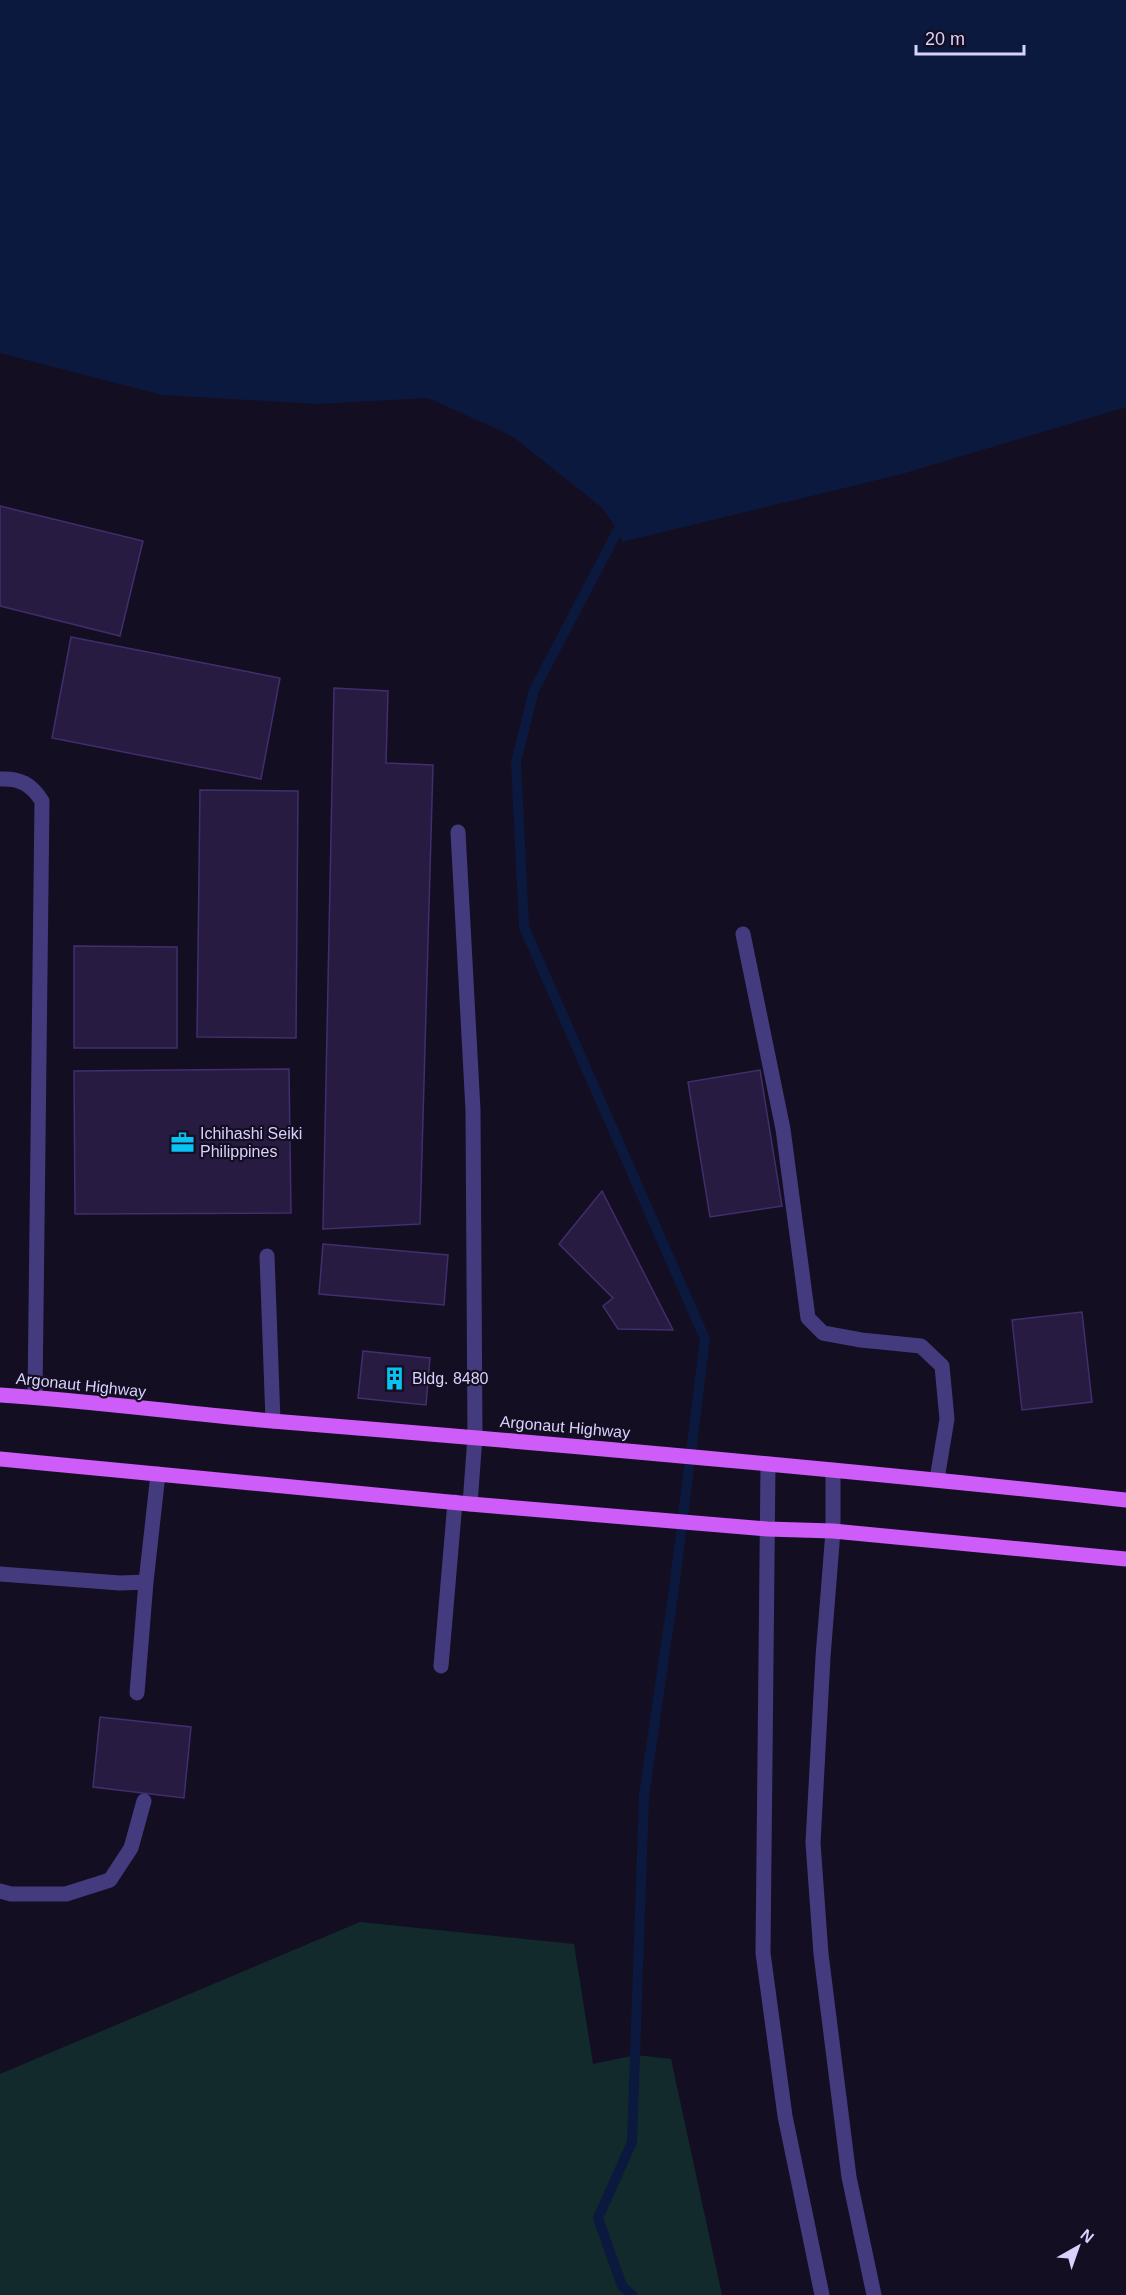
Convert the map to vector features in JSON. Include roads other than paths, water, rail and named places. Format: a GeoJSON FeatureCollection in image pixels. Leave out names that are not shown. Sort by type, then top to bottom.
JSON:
{"type":"FeatureCollection","features":[{"type":"Feature","properties":{"kind":"main road","name":"Argonaut Highway"},"geometry":{"type":"LineString","coordinates":[[0,1395],[937,1479],[1126,1500]]}},
{"type":"Feature","properties":{"kind":"main road"},"geometry":{"type":"LineString","coordinates":[[0,1459],[463,1503],[767,1529],[833,1531],[1126,1559]]}},
{"type":"Feature","properties":{"kind":"street"},"geometry":{"type":"LineString","coordinates":[[0,778],[10,778],[33,787],[42,801],[34,1397]]}},
{"type":"Feature","properties":{"kind":"street"},"geometry":{"type":"LineString","coordinates":[[441,1666],[463,1503],[475,1437],[473,1110],[458,832]]}},
{"type":"Feature","properties":{"kind":"street"},"geometry":{"type":"LineString","coordinates":[[744,933],[783,1129],[808,1318],[823,1333],[861,1340],[921,1346],[942,1366],[946,1419],[937,1479]]}},
{"type":"Feature","properties":{"kind":"street"},"geometry":{"type":"LineString","coordinates":[[267,1256],[273,1421]]}},
{"type":"Feature","properties":{"kind":"street"},"geometry":{"type":"LineString","coordinates":[[768,1464],[763,1953],[785,2116],[822,2295]]}},
{"type":"Feature","properties":{"kind":"street"},"geometry":{"type":"LineString","coordinates":[[833,1470],[833,1531],[822,1669],[813,1843],[821,1953],[849,2177],[874,2295]]}},
{"type":"Feature","properties":{"kind":"street"},"geometry":{"type":"LineString","coordinates":[[137,1692],[158,1474]]}},
{"type":"Feature","properties":{"kind":"street"},"geometry":{"type":"LineString","coordinates":[[0,1574],[120,1583],[146,1582]]}},
{"type":"Feature","properties":{"kind":"street"},"geometry":{"type":"LineString","coordinates":[[0,1891],[11,1894],[66,1894],[110,1880],[131,1848],[144,1801]]}},
{"type":"Feature","properties":{"kind":"water"},"geometry":{"type":"Polygon","coordinates":[[[0,0],[1126,0],[1126,407],[902,474],[622,542],[618,530],[601,507],[512,436],[428,398],[318,404],[162,395],[0,353],[0,0]]]}},
{"type":"Feature","properties":{"kind":"waterway"},"geometry":{"type":"LineString","coordinates":[[618,530],[534,690],[516,762],[524,927],[705,1339],[674,1589],[644,1796],[632,2142],[598,2218],[622,2286],[632,2295]]}},
{"type":"Feature","properties":{"kind":"place","name":"Ichihashi Seiki Philippines"},"geometry":{"type":"Point","coordinates":[182,1142]}},
{"type":"Feature","properties":{"kind":"place","name":"Bldg. 8480"},"geometry":{"type":"Point","coordinates":[394,1378]}}]}
